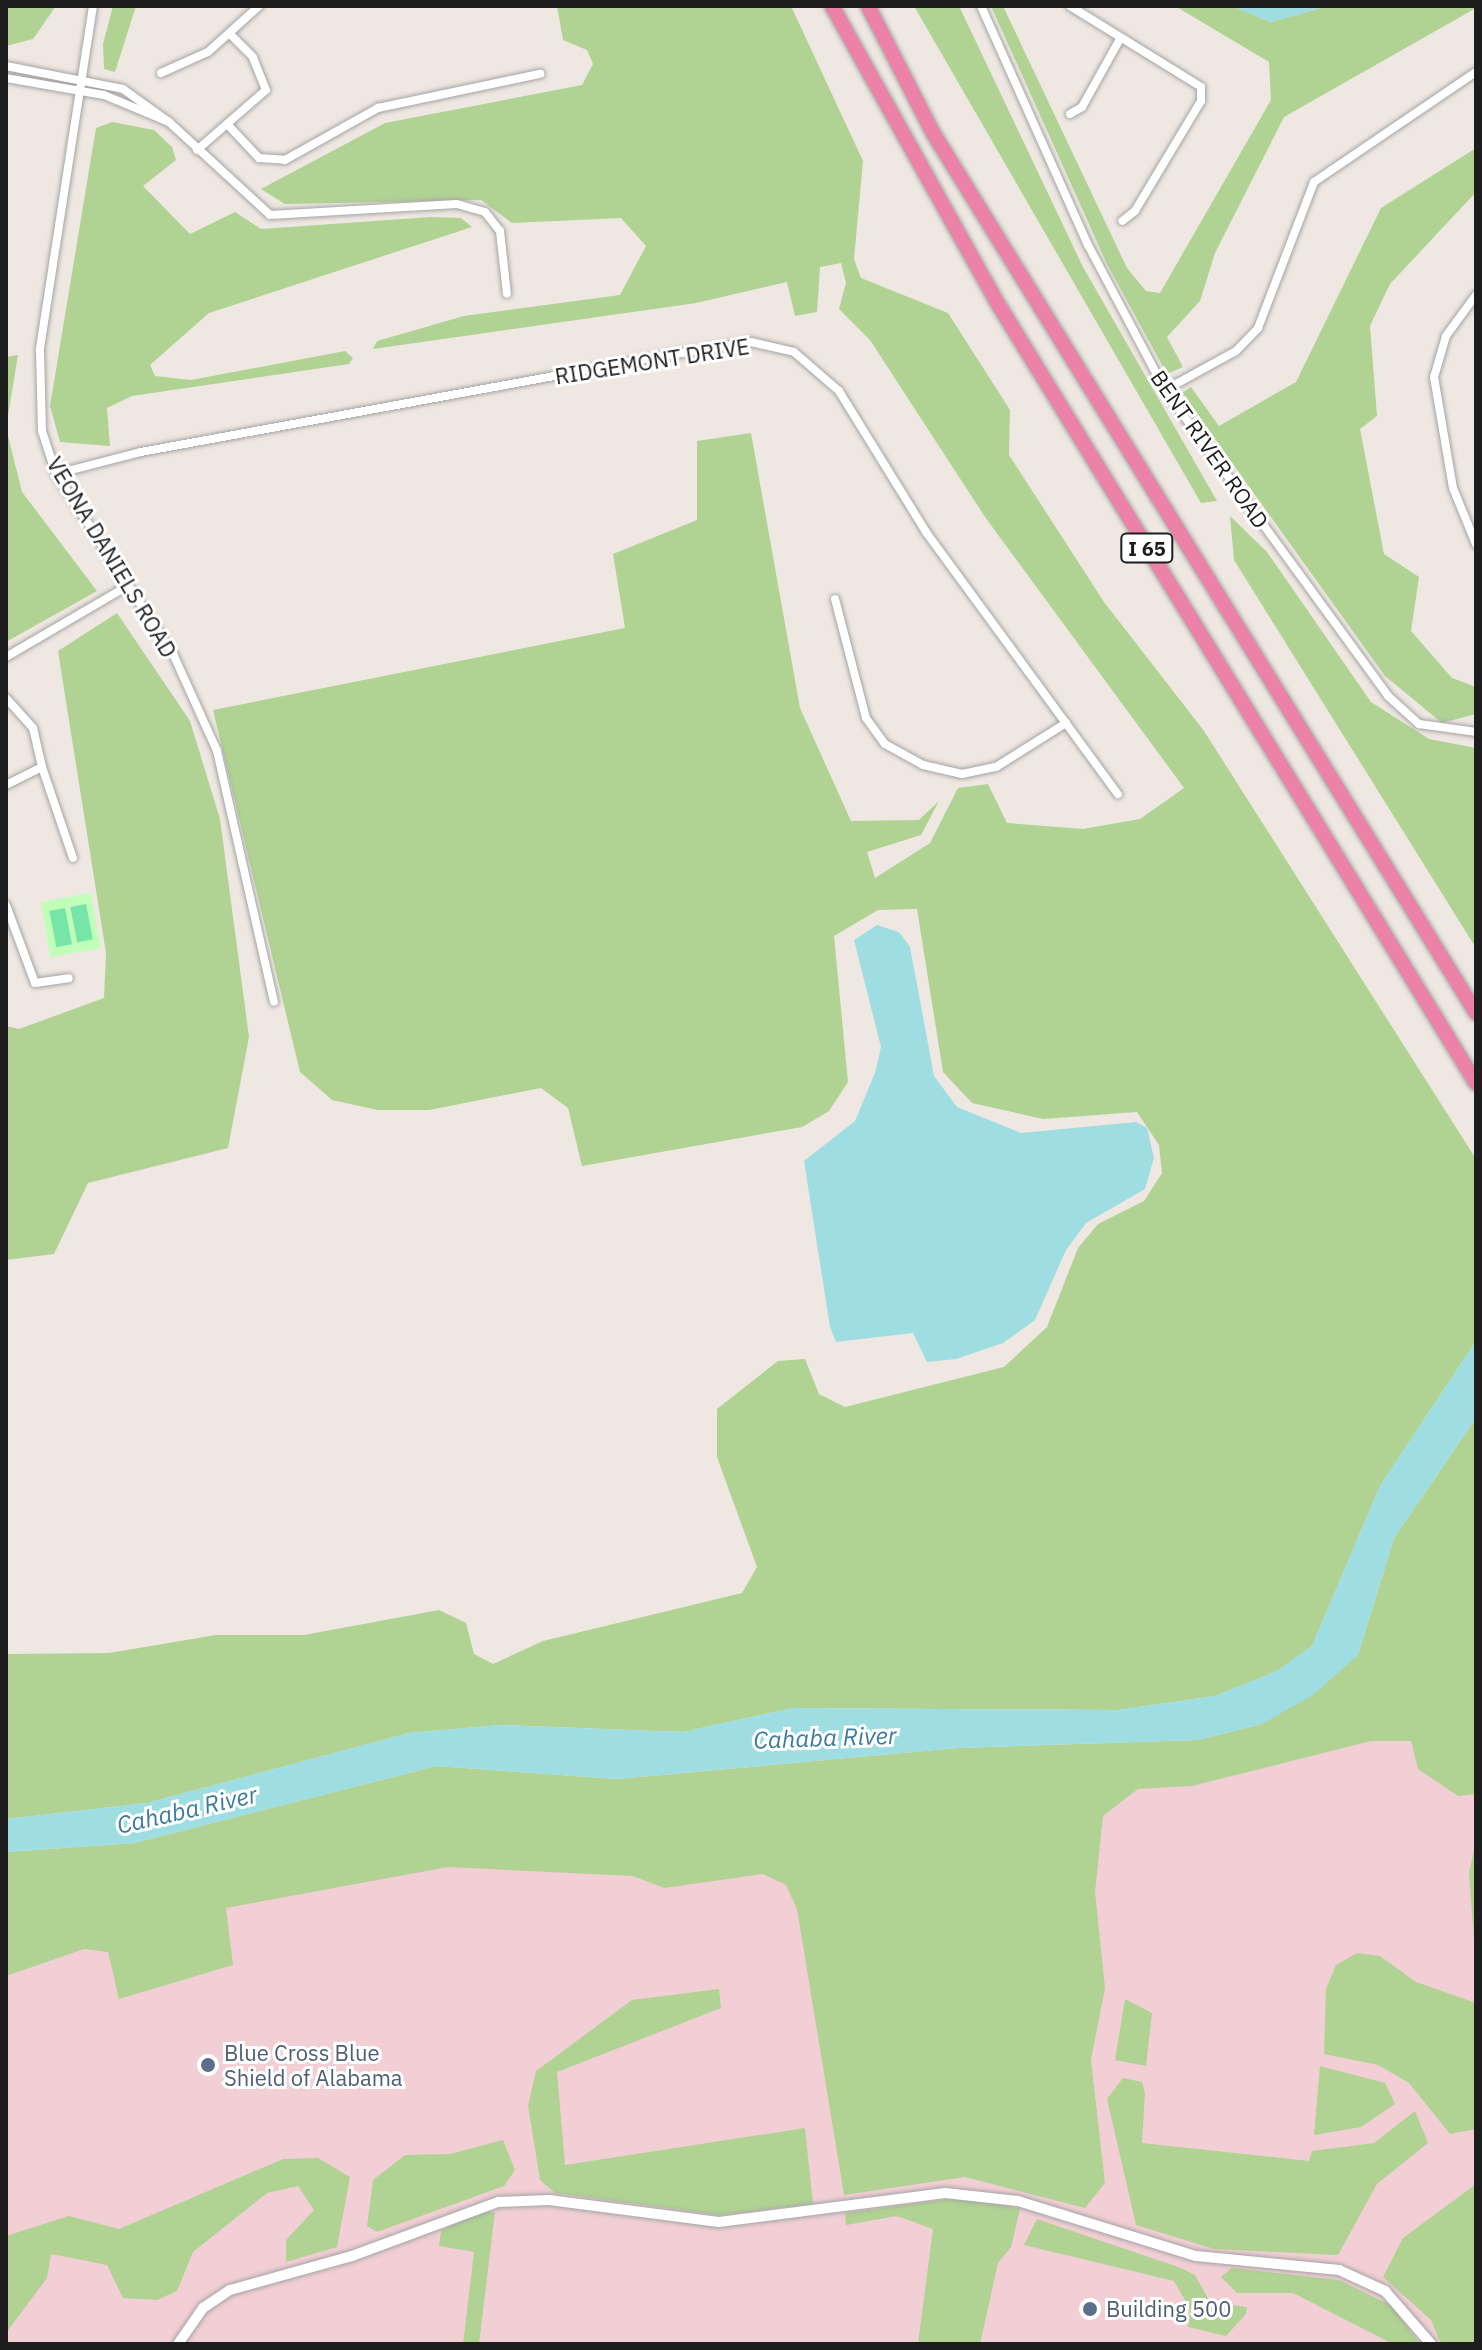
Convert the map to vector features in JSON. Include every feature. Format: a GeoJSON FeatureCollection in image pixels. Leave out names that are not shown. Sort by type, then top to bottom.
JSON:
{"type":"FeatureCollection","features":[{"type":"Feature","properties":{"kind":"highway","name":"I 65"},"geometry":{"type":"LineString","coordinates":[[832,6],[990,291],[1476,1083]]}},
{"type":"Feature","properties":{"kind":"highway","name":"I 65"},"geometry":{"type":"LineString","coordinates":[[868,6],[933,133],[1476,1013]]}},
{"type":"Feature","properties":{"kind":"street","name":"VEONA DANIELS ROAD"},"geometry":{"type":"LineString","coordinates":[[93,6],[38,377],[42,431],[56,474],[126,587],[174,656],[217,751],[274,1002]]}},
{"type":"Feature","properties":{"kind":"street"},"geometry":{"type":"LineString","coordinates":[[161,73],[231,35],[259,6]]}},
{"type":"Feature","properties":{"kind":"street","name":"BENT RIVER ROAD"},"geometry":{"type":"LineString","coordinates":[[981,6],[1088,245],[1165,390],[1388,696],[1419,724],[1476,732]]}},
{"type":"Feature","properties":{"kind":"street"},"geometry":{"type":"LineString","coordinates":[[1070,6],[1201,87],[1201,101],[1135,211],[1122,221]]}},
{"type":"Feature","properties":{"kind":"street"},"geometry":{"type":"LineString","coordinates":[[197,150],[268,81],[231,35]]}},
{"type":"Feature","properties":{"kind":"street"},"geometry":{"type":"LineString","coordinates":[[1070,114],[1082,107],[1120,39]]}},
{"type":"Feature","properties":{"kind":"street"},"geometry":{"type":"LineString","coordinates":[[6,66],[83,78],[140,97],[270,215],[457,204],[485,212],[500,231],[507,294]]}},
{"type":"Feature","properties":{"kind":"street"},"geometry":{"type":"LineString","coordinates":[[1165,390],[1236,351],[1258,328],[1314,182],[1476,72]]}},
{"type":"Feature","properties":{"kind":"street"},"geometry":{"type":"LineString","coordinates":[[227,124],[259,158],[285,160],[378,108],[540,74]]}},
{"type":"Feature","properties":{"kind":"street"},"geometry":{"type":"LineString","coordinates":[[6,78],[81,89],[169,122]]}},
{"type":"Feature","properties":{"kind":"street"},"geometry":{"type":"LineString","coordinates":[[1476,295],[1446,336],[1434,377],[1453,488],[1476,544]]}},
{"type":"Feature","properties":{"kind":"street","name":"RIDGEMONT DRIVE"},"geometry":{"type":"LineString","coordinates":[[56,474],[141,452],[663,356],[751,342],[794,352],[839,391],[926,532],[1118,794]]}},
{"type":"Feature","properties":{"kind":"street"},"geometry":{"type":"LineString","coordinates":[[6,657],[126,587]]}},
{"type":"Feature","properties":{"kind":"street"},"geometry":{"type":"LineString","coordinates":[[835,599],[866,718],[885,744],[923,765],[962,774],[996,767],[1066,723]]}},
{"type":"Feature","properties":{"kind":"street"},"geometry":{"type":"LineString","coordinates":[[6,698],[33,728],[42,767],[73,858]]}},
{"type":"Feature","properties":{"kind":"street"},"geometry":{"type":"LineString","coordinates":[[6,785],[42,767]]}},
{"type":"Feature","properties":{"kind":"street"},"geometry":{"type":"LineString","coordinates":[[6,905],[35,983],[69,978]]}},
{"type":"Feature","properties":{"kind":"street"},"geometry":{"type":"LineString","coordinates":[[178,2344],[203,2308],[230,2290],[352,2256],[498,2202],[549,2200],[719,2222],[945,2193],[1018,2201],[1196,2256],[1339,2270],[1400,2303],[1431,2344]]}},
{"type":"Feature","properties":{"kind":"shaded area"},"geometry":{"type":"Polygon","coordinates":[[[1476,1708],[1476,2344],[6,2344],[6,1890],[1476,1708]]]}},
{"type":"Feature","properties":{"kind":"green space"},"geometry":{"type":"Polygon","coordinates":[[[6,6],[56,6],[33,39],[6,46],[6,6]]]}},
{"type":"Feature","properties":{"kind":"green space"},"geometry":{"type":"Polygon","coordinates":[[[113,6],[136,6],[115,72],[104,69],[103,44],[113,6]]]}},
{"type":"Feature","properties":{"kind":"green space"},"geometry":{"type":"Polygon","coordinates":[[[557,6],[791,6],[863,161],[854,259],[861,278],[948,313],[1010,410],[1009,455],[1104,602],[1204,731],[1476,1159],[1476,1341],[1380,1486],[1312,1646],[1277,1671],[1215,1696],[1118,1710],[793,1708],[683,1732],[500,1725],[409,1733],[147,1803],[6,1819],[6,1654],[109,1653],[216,1635],[304,1635],[439,1610],[466,1623],[474,1654],[493,1664],[543,1641],[742,1593],[757,1567],[717,1457],[717,1409],[778,1361],[805,1359],[819,1394],[845,1407],[1004,1367],[1047,1327],[1078,1248],[1098,1224],[1144,1201],[1162,1173],[1159,1145],[1137,1112],[1043,1119],[972,1103],[943,1072],[917,909],[878,910],[834,936],[848,1082],[829,1111],[802,1127],[582,1166],[568,1108],[541,1088],[429,1110],[378,1110],[332,1100],[300,1072],[213,710],[625,628],[613,554],[697,520],[697,441],[751,433],[800,708],[851,821],[919,820],[939,801],[921,835],[867,852],[875,878],[930,843],[958,788],[988,784],[1007,823],[1083,829],[1140,819],[1184,788],[985,517],[870,340],[839,309],[846,283],[841,263],[820,267],[817,312],[795,316],[787,282],[696,303],[373,349],[377,341],[464,316],[620,295],[646,246],[621,218],[512,223],[481,200],[285,204],[261,189],[385,123],[582,85],[593,64],[587,50],[563,40],[557,6]]]}},
{"type":"Feature","properties":{"kind":"green space"},"geometry":{"type":"Polygon","coordinates":[[[914,6],[959,6],[1083,267],[1217,501],[1201,503],[914,6]]]}},
{"type":"Feature","properties":{"kind":"green space"},"geometry":{"type":"Polygon","coordinates":[[[991,6],[1003,6],[1127,268],[1146,291],[1160,293],[1271,100],[1269,62],[1175,6],[1232,6],[1271,22],[1328,6],[1476,8],[1284,117],[1215,253],[1200,301],[1167,337],[1183,367],[1167,374],[1107,264],[991,6]]]}},
{"type":"Feature","properties":{"kind":"green space"},"geometry":{"type":"Polygon","coordinates":[[[112,122],[154,130],[172,147],[176,160],[143,186],[190,234],[235,212],[261,229],[431,217],[461,218],[472,227],[209,313],[150,365],[155,376],[191,380],[345,351],[353,358],[349,364],[132,396],[107,408],[110,446],[60,442],[50,406],[96,128],[112,122]]]}},
{"type":"Feature","properties":{"kind":"green space"},"geometry":{"type":"Polygon","coordinates":[[[1476,148],[1476,192],[1390,284],[1370,326],[1377,416],[1360,429],[1384,554],[1419,577],[1411,631],[1452,678],[1476,687],[1476,714],[1442,723],[1385,676],[1182,393],[1191,387],[1219,426],[1296,382],[1381,208],[1476,148]]]}},
{"type":"Feature","properties":{"kind":"green space"},"geometry":{"type":"Polygon","coordinates":[[[18,355],[6,428],[6,357],[18,355]]]}},
{"type":"Feature","properties":{"kind":"green space"},"geometry":{"type":"Polygon","coordinates":[[[6,428],[22,492],[97,591],[6,642],[6,428]]]}},
{"type":"Feature","properties":{"kind":"green space"},"geometry":{"type":"Polygon","coordinates":[[[1230,516],[1267,552],[1371,702],[1429,739],[1476,748],[1476,948],[1234,560],[1230,516]]]}},
{"type":"Feature","properties":{"kind":"green space"},"geometry":{"type":"Polygon","coordinates":[[[117,613],[190,721],[220,819],[249,1037],[228,1148],[88,1183],[54,1254],[6,1260],[6,1026],[19,1029],[104,998],[106,953],[58,651],[117,613]]]}},
{"type":"Feature","properties":{"kind":"green space"},"geometry":{"type":"Polygon","coordinates":[[[91,893],[101,948],[50,957],[41,902],[91,893]]]}},
{"type":"Feature","properties":{"kind":"green space"},"geometry":{"type":"Polygon","coordinates":[[[86,904],[93,939],[77,942],[70,907],[86,904]]]}},
{"type":"Feature","properties":{"kind":"green space"},"geometry":{"type":"Polygon","coordinates":[[[65,908],[72,944],[56,947],[49,911],[65,908]]]}},
{"type":"Feature","properties":{"kind":"green space"},"geometry":{"type":"Polygon","coordinates":[[[1476,1418],[1476,1794],[1458,1796],[1418,1769],[1411,1741],[1371,1741],[1192,1786],[1138,1789],[1103,1816],[1095,1892],[1105,1988],[1091,2060],[1105,2183],[1085,2208],[965,2177],[844,2195],[797,1909],[786,1885],[763,1874],[664,1888],[633,1876],[448,1867],[226,1908],[233,1965],[119,1999],[108,1952],[84,1949],[6,1976],[6,1852],[134,1843],[436,1766],[617,1779],[958,1748],[1198,1740],[1262,1724],[1358,1655],[1394,1538],[1476,1418]]]}},
{"type":"Feature","properties":{"kind":"green space"},"geometry":{"type":"Polygon","coordinates":[[[1476,1841],[1476,1967],[1469,1873],[1476,1841]]]}},
{"type":"Feature","properties":{"kind":"green space"},"geometry":{"type":"Polygon","coordinates":[[[1357,1953],[1380,1956],[1416,1982],[1476,2003],[1476,2129],[1450,2134],[1409,2083],[1378,2065],[1324,2054],[1326,1989],[1336,1965],[1357,1953]]]}},
{"type":"Feature","properties":{"kind":"green space"},"geometry":{"type":"Polygon","coordinates":[[[719,1989],[721,2008],[557,2072],[565,2165],[805,2128],[813,2204],[719,2215],[555,2193],[540,2180],[528,2106],[536,2071],[632,2000],[719,1989]]]}},
{"type":"Feature","properties":{"kind":"green space"},"geometry":{"type":"Polygon","coordinates":[[[1125,1999],[1152,2013],[1146,2066],[1115,2060],[1125,1999]]]}},
{"type":"Feature","properties":{"kind":"green space"},"geometry":{"type":"Polygon","coordinates":[[[1320,2066],[1385,2083],[1395,2104],[1361,2127],[1314,2135],[1320,2066]]]}},
{"type":"Feature","properties":{"kind":"green space"},"geometry":{"type":"Polygon","coordinates":[[[1123,2078],[1142,2082],[1145,2093],[1142,2143],[1309,2161],[1312,2151],[1374,2143],[1415,2111],[1428,2143],[1377,2184],[1338,2255],[1214,2249],[1136,2225],[1107,2099],[1123,2078]]]}},
{"type":"Feature","properties":{"kind":"green space"},"geometry":{"type":"Polygon","coordinates":[[[503,2140],[515,2170],[504,2186],[377,2232],[367,2226],[373,2180],[405,2155],[450,2154],[503,2140]]]}},
{"type":"Feature","properties":{"kind":"green space"},"geometry":{"type":"Polygon","coordinates":[[[318,2158],[350,2177],[337,2247],[286,2262],[286,2240],[314,2210],[298,2186],[267,2193],[193,2252],[177,2291],[157,2300],[123,2298],[107,2265],[51,2254],[47,2278],[6,2333],[6,2236],[69,2216],[119,2229],[283,2159],[318,2158]]]}},
{"type":"Feature","properties":{"kind":"green space"},"geometry":{"type":"Polygon","coordinates":[[[1476,2184],[1476,2344],[1441,2344],[1431,2320],[1383,2277],[1403,2238],[1476,2184]]]}},
{"type":"Feature","properties":{"kind":"green space"},"geometry":{"type":"Polygon","coordinates":[[[965,2197],[1020,2209],[1011,2247],[998,2263],[980,2344],[918,2344],[933,2229],[897,2216],[846,2225],[845,2213],[965,2197]]]}},
{"type":"Feature","properties":{"kind":"green space"},"geometry":{"type":"Polygon","coordinates":[[[495,2212],[479,2344],[463,2344],[474,2252],[439,2246],[441,2231],[473,2213],[495,2212]]]}},
{"type":"Feature","properties":{"kind":"green space"},"geometry":{"type":"Polygon","coordinates":[[[1037,2219],[1181,2268],[1195,2275],[1210,2302],[1247,2307],[1246,2314],[1226,2336],[1188,2327],[1190,2309],[1174,2281],[1024,2245],[1037,2219]]]}},
{"type":"Feature","properties":{"kind":"green space"},"geometry":{"type":"Polygon","coordinates":[[[1232,2268],[1339,2280],[1392,2306],[1420,2344],[1393,2344],[1293,2293],[1237,2293],[1221,2277],[1232,2268]]]}},
{"type":"Feature","properties":{"kind":"water"},"geometry":{"type":"Polygon","coordinates":[[[1232,6],[1328,6],[1271,22],[1232,6]]]}},
{"type":"Feature","properties":{"kind":"water"},"geometry":{"type":"Polygon","coordinates":[[[877,925],[899,932],[910,947],[934,1076],[957,1107],[1021,1133],[1136,1122],[1147,1128],[1154,1158],[1145,1189],[1086,1223],[1066,1250],[1035,1320],[1003,1343],[956,1359],[927,1362],[913,1333],[836,1342],[830,1327],[804,1161],[855,1121],[875,1073],[881,1047],[854,940],[877,925]]]}},
{"type":"Feature","properties":{"kind":"water","name":"Cahaba River"},"geometry":{"type":"Polygon","coordinates":[[[1476,1341],[1476,1418],[1394,1538],[1358,1655],[1313,1695],[1262,1724],[1198,1740],[958,1748],[617,1779],[436,1766],[134,1843],[6,1852],[6,1819],[147,1803],[409,1733],[499,1725],[683,1732],[793,1708],[1118,1710],[1215,1696],[1277,1671],[1312,1646],[1380,1486],[1476,1341]]]}},
{"type":"Feature","properties":{"kind":"place","name":"Blue Cross Blue Shield of Alabama"},"geometry":{"type":"Point","coordinates":[208,2065]}},
{"type":"Feature","properties":{"kind":"place","name":"Building 500"},"geometry":{"type":"Point","coordinates":[1090,2309]}}]}
